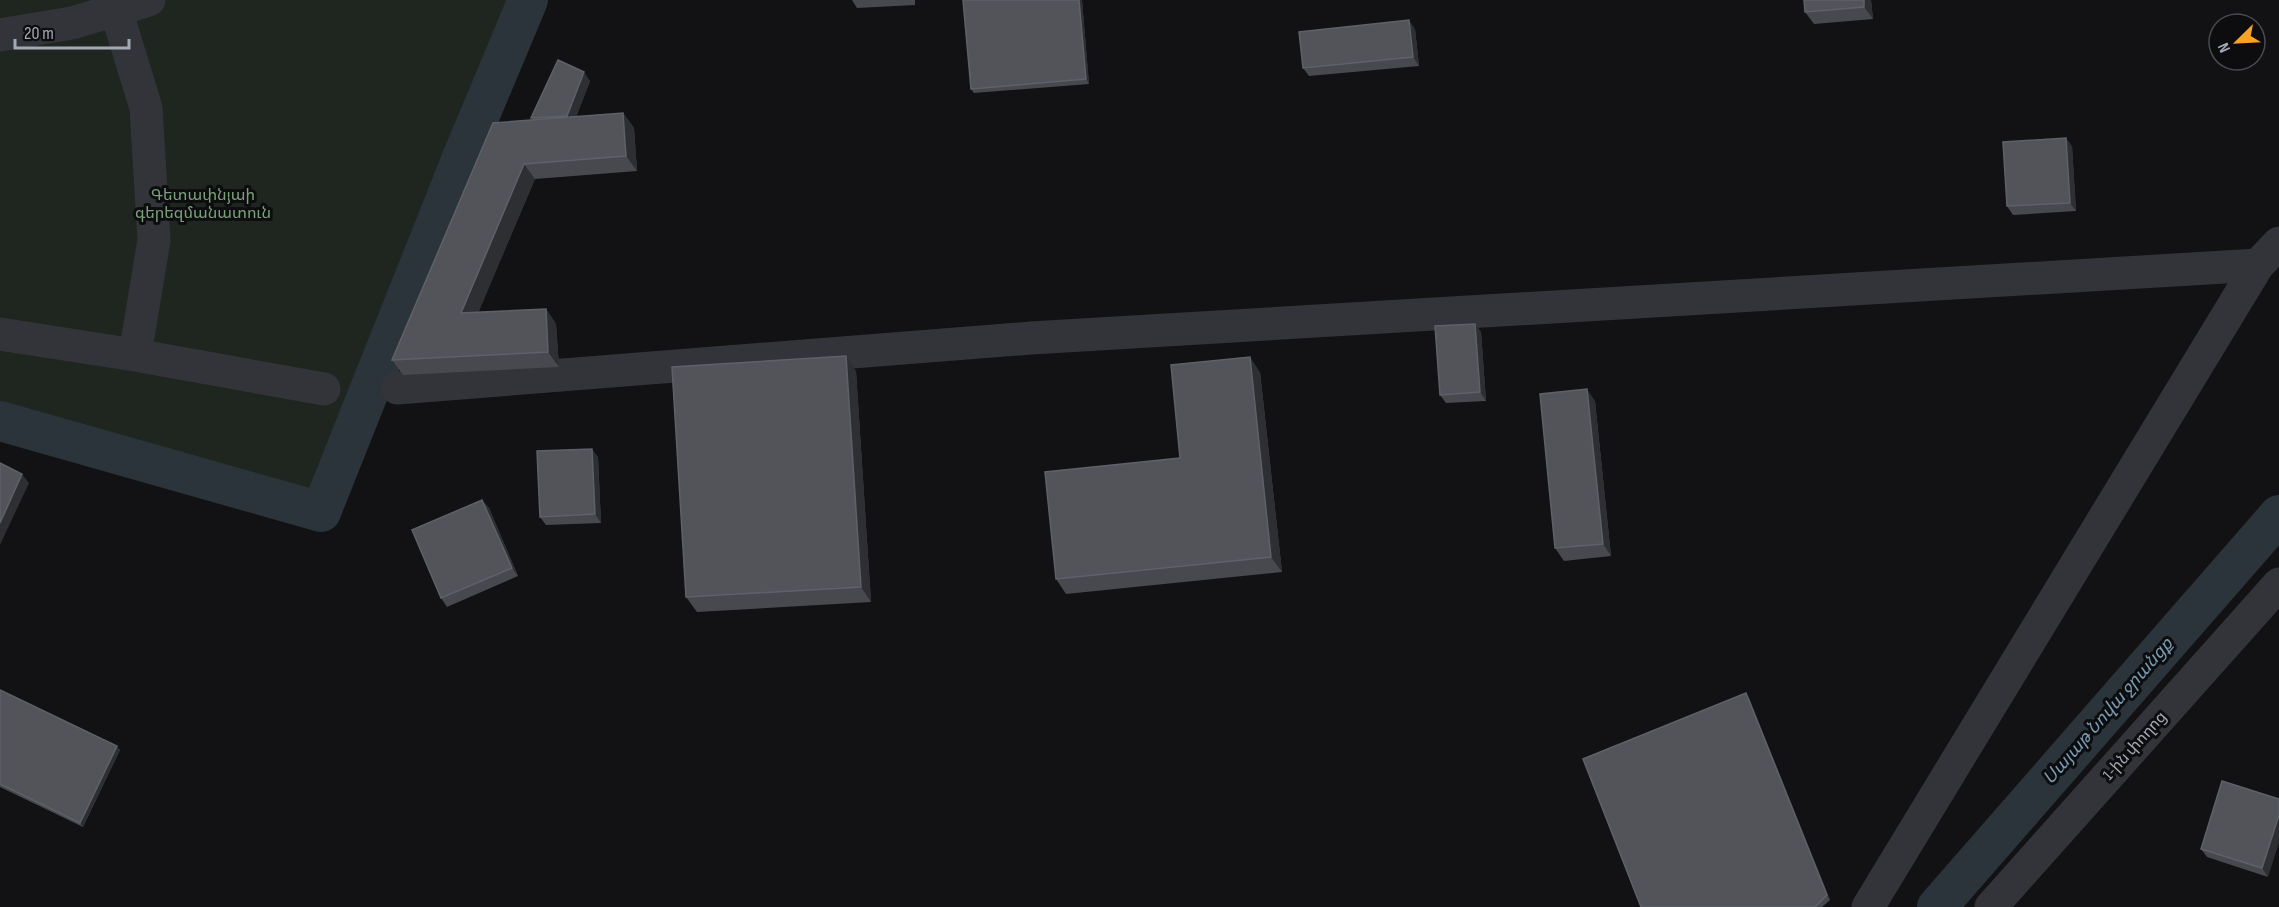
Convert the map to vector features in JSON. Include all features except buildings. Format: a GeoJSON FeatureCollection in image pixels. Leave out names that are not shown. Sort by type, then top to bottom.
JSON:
{"type":"FeatureCollection","features":[{"type":"Feature","properties":{"kind":"street"},"geometry":{"type":"LineString","coordinates":[[0,35],[68,11],[116,10],[149,0]]}},
{"type":"Feature","properties":{"kind":"street"},"geometry":{"type":"LineString","coordinates":[[116,10],[146,108],[154,240],[135,355]]}},
{"type":"Feature","properties":{"kind":"street"},"geometry":{"type":"LineString","coordinates":[[397,388],[1031,338],[2269,254]]}},
{"type":"Feature","properties":{"kind":"street"},"geometry":{"type":"LineString","coordinates":[[1868,907],[2269,254]]}},
{"type":"Feature","properties":{"kind":"street"},"geometry":{"type":"LineString","coordinates":[[0,334],[135,355],[324,389]]}},
{"type":"Feature","properties":{"kind":"street","name":"1-ին փողոց"},"geometry":{"type":"LineString","coordinates":[[1991,907],[2279,584]]}},
{"type":"Feature","properties":{"kind":"green space","name":"Գետափնյաի գերեզմանատուն"},"geometry":{"type":"Polygon","coordinates":[[[0,0],[508,0],[441,159],[307,502],[158,448],[0,407],[0,0]]]}},
{"type":"Feature","properties":{"kind":"waterway"},"geometry":{"type":"LineString","coordinates":[[0,421],[321,512],[464,153],[528,0]]}},
{"type":"Feature","properties":{"kind":"waterway","name":"Սայաթ Նովա ջրանցք"},"geometry":{"type":"LineString","coordinates":[[1937,907],[2279,515]]}}]}
